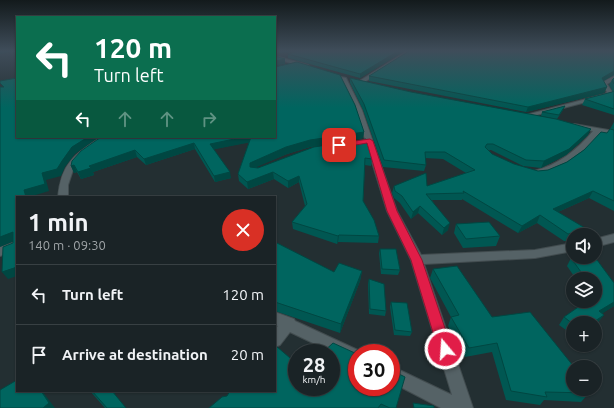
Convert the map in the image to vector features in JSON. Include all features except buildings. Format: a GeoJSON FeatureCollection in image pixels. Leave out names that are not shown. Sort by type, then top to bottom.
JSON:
{"type":"FeatureCollection","features":[{"type":"Feature","properties":{"kind":"street"},"geometry":{"type":"LineString","coordinates":[[361,82],[380,70]]}},
{"type":"Feature","properties":{"kind":"street"},"geometry":{"type":"LineString","coordinates":[[368,84],[340,77],[359,110],[366,141],[392,211],[417,260],[464,408]]}},
{"type":"Feature","properties":{"kind":"street"},"geometry":{"type":"LineString","coordinates":[[525,116],[607,95],[610,93],[604,83],[614,78]]}},
{"type":"Feature","properties":{"kind":"street"},"geometry":{"type":"LineString","coordinates":[[517,115],[539,119]]}},
{"type":"Feature","properties":{"kind":"street"},"geometry":{"type":"LineString","coordinates":[[569,125],[614,134]]}},
{"type":"Feature","properties":{"kind":"street"},"geometry":{"type":"LineString","coordinates":[[527,171],[542,173],[564,161],[589,142],[598,130]]}},
{"type":"Feature","properties":{"kind":"street"},"geometry":{"type":"LineString","coordinates":[[63,196],[63,187],[69,169],[77,156],[104,138]]}},
{"type":"Feature","properties":{"kind":"street"},"geometry":{"type":"LineString","coordinates":[[602,241],[614,238]]}},
{"type":"Feature","properties":{"kind":"street"},"geometry":{"type":"LineString","coordinates":[[0,252],[16,245]]}},
{"type":"Feature","properties":{"kind":"street"},"geometry":{"type":"LineString","coordinates":[[417,260],[535,254],[566,248]]}},
{"type":"Feature","properties":{"kind":"street"},"geometry":{"type":"LineString","coordinates":[[276,337],[282,320],[348,353]]}},
{"type":"Feature","properties":{"kind":"street"},"geometry":{"type":"LineString","coordinates":[[400,378],[459,408]]}},
{"type":"Feature","properties":{"kind":"route"},"geometry":{"type":"LineString","coordinates":[[339,145],[370,141],[392,211],[417,260],[445,349]]}}]}
